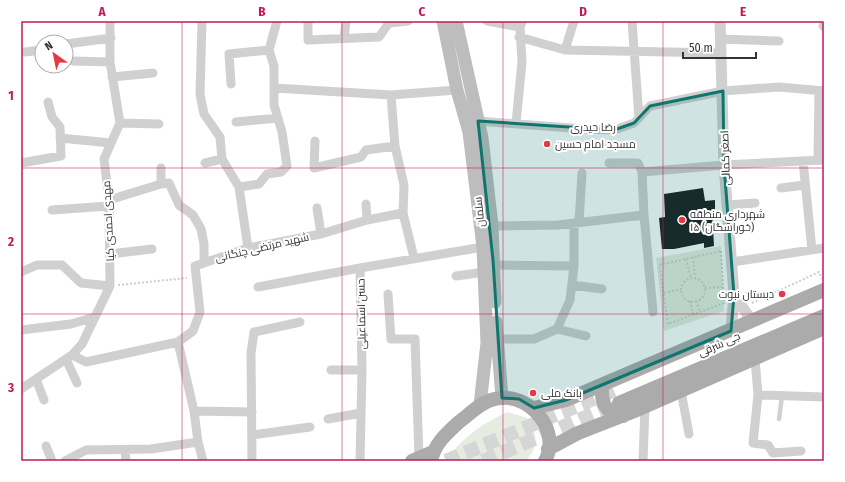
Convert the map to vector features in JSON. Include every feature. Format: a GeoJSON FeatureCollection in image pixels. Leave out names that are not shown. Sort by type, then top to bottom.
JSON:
{"type":"FeatureCollection","features":[{"type":"Feature","properties":{"kind":"main road","name":"سلمان"},"geometry":{"type":"LineString","coordinates":[[443,21],[457,90],[469,132],[483,247],[489,269],[502,398]]}},
{"type":"Feature","properties":{"kind":"main road","name":"سلمان"},"geometry":{"type":"LineString","coordinates":[[456,21],[482,138],[492,226],[487,343],[480,405]]}},
{"type":"Feature","properties":{"kind":"main road"},"geometry":{"type":"LineString","coordinates":[[546,455],[578,433],[615,398],[731,330],[824,290]]}},
{"type":"Feature","properties":{"kind":"main road","name":"جی شرقی"},"geometry":{"type":"LineString","coordinates":[[615,398],[824,298]]}},
{"type":"Feature","properties":{"kind":"main road","name":"جی شرقی"},"geometry":{"type":"LineString","coordinates":[[615,398],[824,316]]}},
{"type":"Feature","properties":{"kind":"main road"},"geometry":{"type":"LineString","coordinates":[[534,408],[615,398],[645,407],[755,358],[823,332]]}},
{"type":"Feature","properties":{"kind":"main road"},"geometry":{"type":"LineString","coordinates":[[424,458],[445,435],[480,405],[502,398],[519,399],[534,408],[546,429],[546,455]]}},
{"type":"Feature","properties":{"kind":"street"},"geometry":{"type":"LineString","coordinates":[[110,21],[110,62],[120,123],[159,124]]}},
{"type":"Feature","properties":{"kind":"street"},"geometry":{"type":"LineString","coordinates":[[202,21],[200,94],[204,114],[220,137],[222,159],[239,187],[248,248]]}},
{"type":"Feature","properties":{"kind":"street"},"geometry":{"type":"LineString","coordinates":[[239,187],[259,184],[267,174],[281,172],[287,166],[278,118],[274,105],[274,66],[269,50],[277,21]]}},
{"type":"Feature","properties":{"kind":"street"},"geometry":{"type":"LineString","coordinates":[[308,21],[308,40],[379,37],[389,23],[408,21]]}},
{"type":"Feature","properties":{"kind":"street"},"geometry":{"type":"LineString","coordinates":[[344,38],[346,21]]}},
{"type":"Feature","properties":{"kind":"street"},"geometry":{"type":"LineString","coordinates":[[487,21],[521,24],[519,37],[522,62],[516,123]]}},
{"type":"Feature","properties":{"kind":"street"},"geometry":{"type":"LineString","coordinates":[[565,50],[574,21]]}},
{"type":"Feature","properties":{"kind":"street"},"geometry":{"type":"LineString","coordinates":[[632,21],[639,118]]}},
{"type":"Feature","properties":{"kind":"street","name":"اصغر کمالی"},"geometry":{"type":"LineString","coordinates":[[720,21],[720,53],[724,91],[724,165],[734,295],[731,330]]}},
{"type":"Feature","properties":{"kind":"street"},"geometry":{"type":"LineString","coordinates":[[519,37],[565,50],[720,53]]}},
{"type":"Feature","properties":{"kind":"street"},"geometry":{"type":"LineString","coordinates":[[74,43],[111,38]]}},
{"type":"Feature","properties":{"kind":"street"},"geometry":{"type":"LineString","coordinates":[[720,38],[779,41]]}},
{"type":"Feature","properties":{"kind":"street"},"geometry":{"type":"LineString","coordinates":[[231,84],[229,54],[269,50]]}},
{"type":"Feature","properties":{"kind":"street"},"geometry":{"type":"LineString","coordinates":[[25,52],[34,51]]}},
{"type":"Feature","properties":{"kind":"street"},"geometry":{"type":"LineString","coordinates":[[74,61],[110,62]]}},
{"type":"Feature","properties":{"kind":"street"},"geometry":{"type":"LineString","coordinates":[[112,77],[153,73]]}},
{"type":"Feature","properties":{"kind":"street","name":"رضا حیدری"},"geometry":{"type":"LineString","coordinates":[[478,121],[614,130],[634,123],[650,106],[724,91],[779,87],[822,91]]}},
{"type":"Feature","properties":{"kind":"street"},"geometry":{"type":"LineString","coordinates":[[274,88],[391,95],[457,90]]}},
{"type":"Feature","properties":{"kind":"street"},"geometry":{"type":"LineString","coordinates":[[642,172],[724,165],[821,160],[822,91]]}},
{"type":"Feature","properties":{"kind":"street"},"geometry":{"type":"LineString","coordinates":[[391,95],[395,146],[404,185],[403,213],[414,258]]}},
{"type":"Feature","properties":{"kind":"street"},"geometry":{"type":"LineString","coordinates":[[21,163],[61,156],[60,127],[52,117],[48,102]]}},
{"type":"Feature","properties":{"kind":"street"},"geometry":{"type":"LineString","coordinates":[[236,122],[278,118]]}},
{"type":"Feature","properties":{"kind":"street","name":"مهدی احمدی کیا"},"geometry":{"type":"LineString","coordinates":[[21,389],[69,357],[82,344],[110,286],[109,203],[104,159],[120,123]]}},
{"type":"Feature","properties":{"kind":"street"},"geometry":{"type":"LineString","coordinates":[[60,138],[111,143]]}},
{"type":"Feature","properties":{"kind":"street"},"geometry":{"type":"LineString","coordinates":[[315,141],[314,168],[361,157],[366,150],[395,146]]}},
{"type":"Feature","properties":{"kind":"street"},"geometry":{"type":"LineString","coordinates":[[205,163],[222,159]]}},
{"type":"Feature","properties":{"kind":"street"},"geometry":{"type":"LineString","coordinates":[[803,160],[812,250]]}},
{"type":"Feature","properties":{"kind":"street"},"geometry":{"type":"LineString","coordinates":[[609,163],[638,163],[642,172],[644,215],[653,312]]}},
{"type":"Feature","properties":{"kind":"street"},"geometry":{"type":"LineString","coordinates":[[161,168],[161,184]]}},
{"type":"Feature","properties":{"kind":"street"},"geometry":{"type":"LineString","coordinates":[[557,329],[570,300],[582,173]]}},
{"type":"Feature","properties":{"kind":"street"},"geometry":{"type":"LineString","coordinates":[[52,210],[109,203],[161,184],[169,183],[179,205],[192,216],[200,229],[204,244],[204,262]]}},
{"type":"Feature","properties":{"kind":"street"},"geometry":{"type":"LineString","coordinates":[[781,188],[805,185]]}},
{"type":"Feature","properties":{"kind":"street"},"geometry":{"type":"LineString","coordinates":[[727,204],[755,203]]}},
{"type":"Feature","properties":{"kind":"street"},"geometry":{"type":"LineString","coordinates":[[366,204],[367,220]]}},
{"type":"Feature","properties":{"kind":"street"},"geometry":{"type":"LineString","coordinates":[[317,208],[321,234]]}},
{"type":"Feature","properties":{"kind":"street","name":"شهید مرتضی چنگانی"},"geometry":{"type":"LineString","coordinates":[[69,357],[86,362],[178,342],[193,331],[200,312],[196,266],[204,262],[248,248],[321,234],[367,220],[403,213]]}},
{"type":"Feature","properties":{"kind":"street"},"geometry":{"type":"LineString","coordinates":[[492,226],[558,225],[644,215]]}},
{"type":"Feature","properties":{"kind":"street","name":"حسن اسماعیلی"},"geometry":{"type":"LineString","coordinates":[[360,461],[362,370],[360,268],[483,247]]}},
{"type":"Feature","properties":{"kind":"street"},"geometry":{"type":"LineString","coordinates":[[732,262],[824,248]]}},
{"type":"Feature","properties":{"kind":"street"},"geometry":{"type":"LineString","coordinates":[[110,254],[152,249]]}},
{"type":"Feature","properties":{"kind":"street"},"geometry":{"type":"LineString","coordinates":[[21,272],[37,265],[62,265],[82,283],[110,286]]}},
{"type":"Feature","properties":{"kind":"street"},"geometry":{"type":"LineString","coordinates":[[456,276],[489,269],[574,266]]}},
{"type":"Feature","properties":{"kind":"street"},"geometry":{"type":"LineString","coordinates":[[258,287],[360,268]]}},
{"type":"Feature","properties":{"kind":"street"},"geometry":{"type":"LineString","coordinates":[[572,285],[602,289]]}},
{"type":"Feature","properties":{"kind":"street"},"geometry":{"type":"LineString","coordinates":[[388,294],[391,339],[415,339],[424,458]]}},
{"type":"Feature","properties":{"kind":"street"},"geometry":{"type":"LineString","coordinates":[[734,295],[752,321]]}},
{"type":"Feature","properties":{"kind":"street"},"geometry":{"type":"LineString","coordinates":[[21,330],[71,324],[95,317]]}},
{"type":"Feature","properties":{"kind":"street"},"geometry":{"type":"LineString","coordinates":[[252,461],[251,353],[254,332],[300,322]]}},
{"type":"Feature","properties":{"kind":"street"},"geometry":{"type":"LineString","coordinates":[[496,339],[534,339],[557,329],[586,336]]}},
{"type":"Feature","properties":{"kind":"street"},"geometry":{"type":"LineString","coordinates":[[178,342],[194,411],[198,442],[203,461]]}},
{"type":"Feature","properties":{"kind":"street"},"geometry":{"type":"LineString","coordinates":[[69,357],[77,383]]}},
{"type":"Feature","properties":{"kind":"street"},"geometry":{"type":"LineString","coordinates":[[755,358],[758,395],[754,443],[768,445],[773,457],[801,451]]}},
{"type":"Feature","properties":{"kind":"street"},"geometry":{"type":"LineString","coordinates":[[331,370],[362,370]]}},
{"type":"Feature","properties":{"kind":"street"},"geometry":{"type":"LineString","coordinates":[[36,379],[44,400]]}},
{"type":"Feature","properties":{"kind":"street"},"geometry":{"type":"LineString","coordinates":[[681,391],[690,434]]}},
{"type":"Feature","properties":{"kind":"street"},"geometry":{"type":"LineString","coordinates":[[758,395],[824,398]]}},
{"type":"Feature","properties":{"kind":"street"},"geometry":{"type":"LineString","coordinates":[[643,461],[645,407]]}},
{"type":"Feature","properties":{"kind":"street"},"geometry":{"type":"LineString","coordinates":[[194,411],[252,412]]}},
{"type":"Feature","properties":{"kind":"street"},"geometry":{"type":"LineString","coordinates":[[328,419],[361,413]]}},
{"type":"Feature","properties":{"kind":"street"},"geometry":{"type":"LineString","coordinates":[[252,435],[310,427]]}},
{"type":"Feature","properties":{"kind":"street"},"geometry":{"type":"LineString","coordinates":[[65,461],[86,450],[125,450],[198,442]]}},
{"type":"Feature","properties":{"kind":"street"},"geometry":{"type":"LineString","coordinates":[[46,446],[52,461]]}},
{"type":"Feature","properties":{"kind":"street"},"geometry":{"type":"LineString","coordinates":[[125,450],[126,461]]}},
{"type":"Feature","properties":{"kind":"lane"},"geometry":{"type":"LineString","coordinates":[[779,419],[782,396]]}},
{"type":"Feature","properties":{"kind":"path"},"geometry":{"type":"LineString","coordinates":[[721,251],[724,303],[668,324],[659,265],[693,257],[721,251]]}},
{"type":"Feature","properties":{"kind":"path"},"geometry":{"type":"LineString","coordinates":[[693,257],[695,278]]}},
{"type":"Feature","properties":{"kind":"path"},"geometry":{"type":"LineString","coordinates":[[686,258],[691,278]]}},
{"type":"Feature","properties":{"kind":"path"},"geometry":{"type":"LineString","coordinates":[[743,307],[819,272]]}},
{"type":"Feature","properties":{"kind":"path"},"geometry":{"type":"LineString","coordinates":[[110,286],[197,277]]}},
{"type":"Feature","properties":{"kind":"path"},"geometry":{"type":"LineString","coordinates":[[691,278],[702,281],[705,288],[703,296],[696,301],[690,301],[684,297],[681,289],[684,282],[691,278]]}},
{"type":"Feature","properties":{"kind":"path"},"geometry":{"type":"LineString","coordinates":[[705,288],[722,287]]}},
{"type":"Feature","properties":{"kind":"path"},"geometry":{"type":"LineString","coordinates":[[664,293],[681,289]]}},
{"type":"Feature","properties":{"kind":"path"},"geometry":{"type":"LineString","coordinates":[[690,301],[693,315]]}},
{"type":"Feature","properties":{"kind":"path"},"geometry":{"type":"LineString","coordinates":[[696,301],[700,312]]}},
{"type":"Feature","properties":{"kind":"highlighted area"},"geometry":{"type":"Polygon","coordinates":[[[723,91],[724,165],[734,295],[731,331],[566,400],[534,408],[519,399],[502,398],[493,260],[478,121],[614,130],[634,123],[650,106],[723,91]]]}},
{"type":"Feature","properties":{"kind":"shaded area"},"geometry":{"type":"Polygon","coordinates":[[[721,246],[724,311],[664,331],[656,258],[721,246]]]}},
{"type":"Feature","properties":{"kind":"shaded area"},"geometry":{"type":"Polygon","coordinates":[[[508,412],[527,418],[535,434],[535,445],[526,461],[446,461],[466,438],[490,421],[508,412]]]}},
{"type":"Feature","properties":{"kind":"building","name":"شهرداری منطقه ۱۵ (خوراسگان)"},"geometry":{"type":"Polygon","coordinates":[[[703,188],[705,201],[715,200],[715,210],[712,210],[714,246],[704,248],[704,243],[674,249],[662,249],[659,218],[665,217],[664,194],[703,188]]]}},
{"type":"Feature","properties":{"kind":"tunnel"},"geometry":{"type":"LineString","coordinates":[[446,461],[615,390]]}},
{"type":"Feature","properties":{"kind":"tunnel"},"geometry":{"type":"LineString","coordinates":[[483,461],[616,404]]}},
{"type":"Feature","properties":{"kind":"place","name":"مسجد امام حسین"},"geometry":{"type":"Point","coordinates":[547,144]}},
{"type":"Feature","properties":{"kind":"place","name":"شهرداری منطقه ۱۵ (خوراسگان)"},"geometry":{"type":"Point","coordinates":[682,220]}},
{"type":"Feature","properties":{"kind":"place","name":"دبستان نبوت"},"geometry":{"type":"Point","coordinates":[782,294]}},
{"type":"Feature","properties":{"kind":"place","name":"بانک ملی"},"geometry":{"type":"Point","coordinates":[533,393]}}]}
